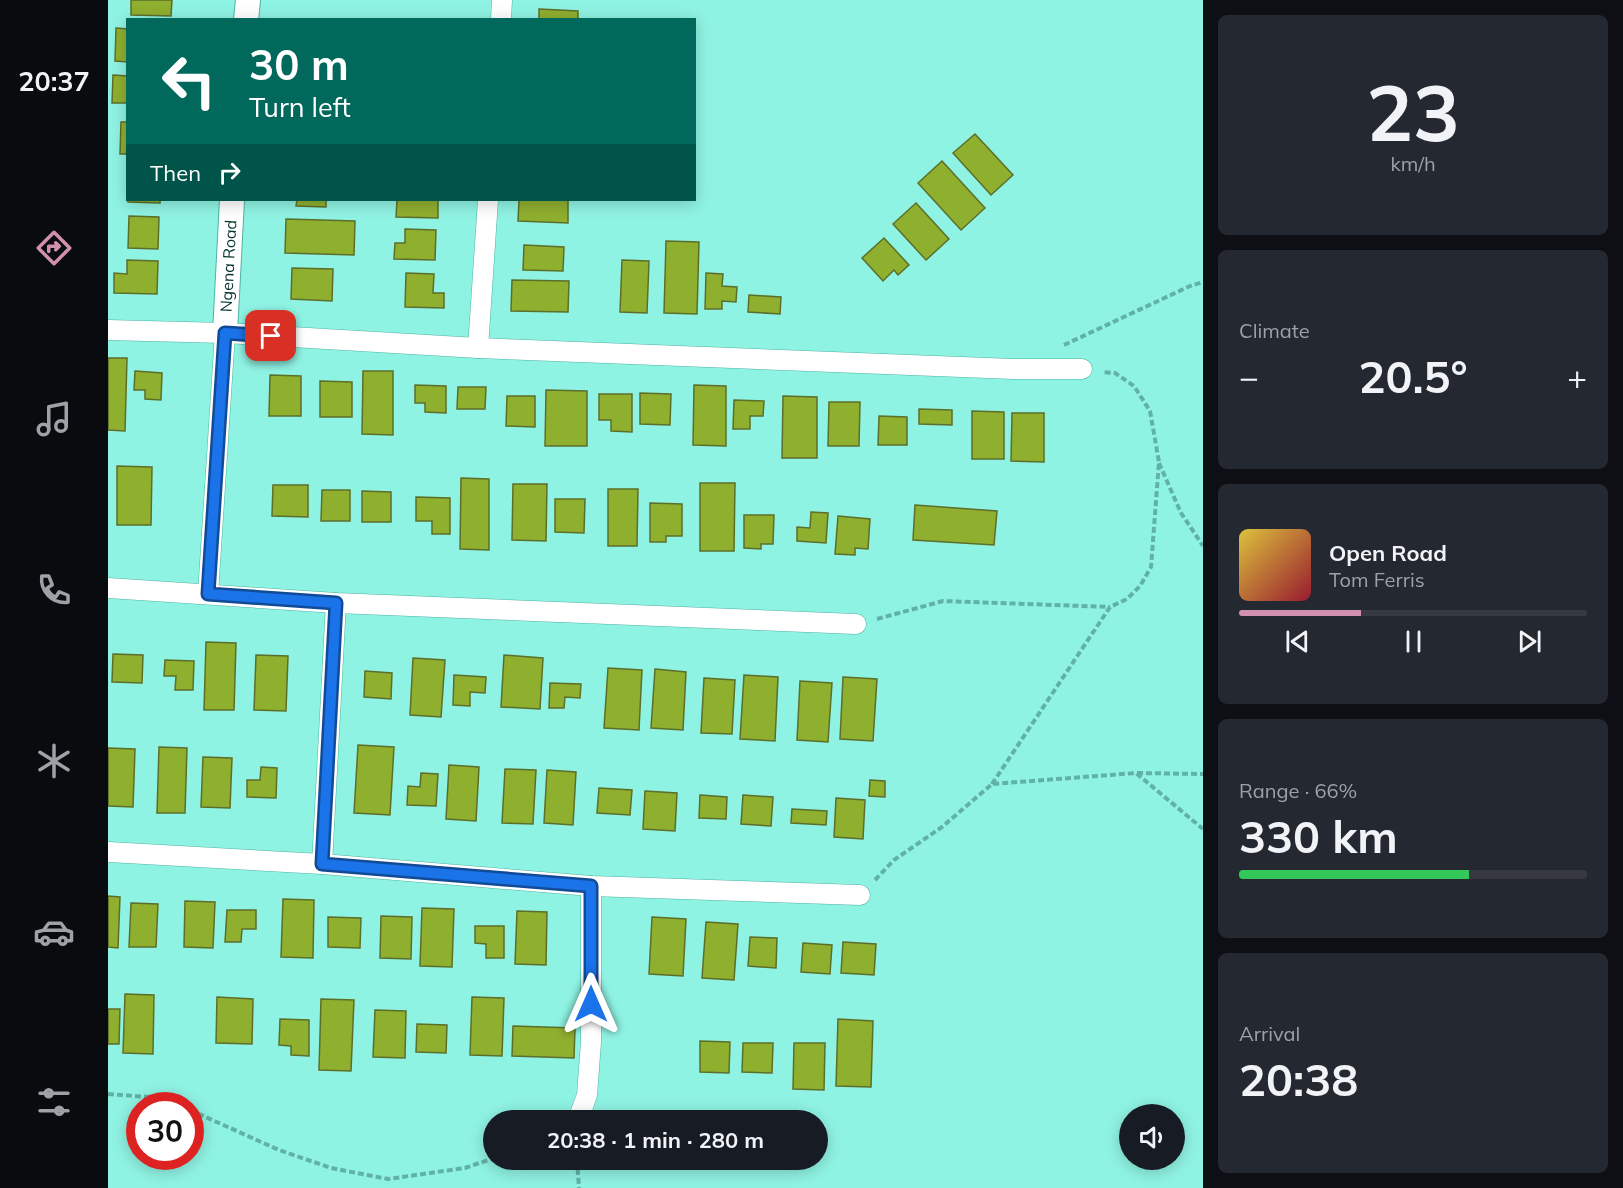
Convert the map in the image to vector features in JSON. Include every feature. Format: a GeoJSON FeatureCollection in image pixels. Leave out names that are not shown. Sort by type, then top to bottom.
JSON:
{"type":"FeatureCollection","features":[{"type":"Feature","properties":{"kind":"street"},"geometry":{"type":"LineString","coordinates":[[246,18],[248,0]]}},
{"type":"Feature","properties":{"kind":"street"},"geometry":{"type":"LineString","coordinates":[[501,18],[502,0]]}},
{"type":"Feature","properties":{"kind":"street","name":"Ngena Road"},"geometry":{"type":"LineString","coordinates":[[225,333],[232,201]]}},
{"type":"Feature","properties":{"kind":"street"},"geometry":{"type":"LineString","coordinates":[[478,348],[488,201]]}},
{"type":"Feature","properties":{"kind":"street"},"geometry":{"type":"LineString","coordinates":[[108,330],[225,333],[478,348],[1013,369],[1082,369]]}},
{"type":"Feature","properties":{"kind":"street"},"geometry":{"type":"LineString","coordinates":[[208,594],[225,333]]}},
{"type":"Feature","properties":{"kind":"street"},"geometry":{"type":"LineString","coordinates":[[108,588],[336,603],[856,624]]}},
{"type":"Feature","properties":{"kind":"street"},"geometry":{"type":"LineString","coordinates":[[322,864],[336,603]]}},
{"type":"Feature","properties":{"kind":"street"},"geometry":{"type":"LineString","coordinates":[[108,852],[322,864],[591,886],[860,895]]}},
{"type":"Feature","properties":{"kind":"street"},"geometry":{"type":"LineString","coordinates":[[582,1110],[587,1095],[591,1042],[591,886]]}},
{"type":"Feature","properties":{"kind":"path"},"geometry":{"type":"LineString","coordinates":[[1063,346],[1203,282]]}},
{"type":"Feature","properties":{"kind":"path"},"geometry":{"type":"LineString","coordinates":[[1082,369],[1114,373],[1134,386],[1150,411],[1159,462],[1181,513],[1203,546]]}},
{"type":"Feature","properties":{"kind":"path"},"geometry":{"type":"LineString","coordinates":[[856,624],[943,601],[1110,607],[1127,599],[1140,586],[1151,567],[1159,462]]}},
{"type":"Feature","properties":{"kind":"path"},"geometry":{"type":"LineString","coordinates":[[860,895],[894,860],[942,827],[992,784],[1110,607]]}},
{"type":"Feature","properties":{"kind":"path"},"geometry":{"type":"LineString","coordinates":[[992,784],[1136,773],[1203,774]]}},
{"type":"Feature","properties":{"kind":"path"},"geometry":{"type":"LineString","coordinates":[[1136,773],[1203,829]]}},
{"type":"Feature","properties":{"kind":"path"},"geometry":{"type":"LineString","coordinates":[[108,1094],[126,1095]]}},
{"type":"Feature","properties":{"kind":"path"},"geometry":{"type":"LineString","coordinates":[[204,1116],[279,1150],[331,1168],[388,1179],[465,1168],[483,1162]]}},
{"type":"Feature","properties":{"kind":"path"},"geometry":{"type":"LineString","coordinates":[[578,1170],[579,1188]]}},
{"type":"Feature","properties":{"kind":"building"},"geometry":{"type":"Polygon","coordinates":[[[131,0],[172,0],[171,16],[131,15],[131,0]]]}},
{"type":"Feature","properties":{"kind":"building"},"geometry":{"type":"Polygon","coordinates":[[[539,9],[578,11],[578,18],[539,18],[539,9]]]}},
{"type":"Feature","properties":{"kind":"building"},"geometry":{"type":"Polygon","coordinates":[[[116,28],[126,29],[126,62],[115,61],[116,28]]]}},
{"type":"Feature","properties":{"kind":"building"},"geometry":{"type":"Polygon","coordinates":[[[113,75],[126,76],[126,103],[112,103],[113,75]]]}},
{"type":"Feature","properties":{"kind":"building"},"geometry":{"type":"Polygon","coordinates":[[[121,122],[126,122],[126,154],[120,154],[121,122]]]}},
{"type":"Feature","properties":{"kind":"building"},"geometry":{"type":"Polygon","coordinates":[[[975,134],[1013,175],[991,195],[953,153],[975,134]]]}},
{"type":"Feature","properties":{"kind":"building"},"geometry":{"type":"Polygon","coordinates":[[[942,161],[985,208],[961,230],[918,183],[942,161]]]}},
{"type":"Feature","properties":{"kind":"building"},"geometry":{"type":"Polygon","coordinates":[[[160,201],[160,203],[128,202],[160,201]]]}},
{"type":"Feature","properties":{"kind":"building"},"geometry":{"type":"Polygon","coordinates":[[[297,201],[326,201],[326,207],[296,206],[297,201]]]}},
{"type":"Feature","properties":{"kind":"building"},"geometry":{"type":"Polygon","coordinates":[[[397,201],[438,201],[438,218],[396,217],[397,201]]]}},
{"type":"Feature","properties":{"kind":"building"},"geometry":{"type":"Polygon","coordinates":[[[519,201],[568,201],[568,223],[518,221],[519,201]]]}},
{"type":"Feature","properties":{"kind":"building"},"geometry":{"type":"Polygon","coordinates":[[[916,203],[949,239],[926,260],[893,224],[916,203]]]}},
{"type":"Feature","properties":{"kind":"building"},"geometry":{"type":"Polygon","coordinates":[[[129,216],[159,217],[158,249],[128,248],[129,216]]]}},
{"type":"Feature","properties":{"kind":"building"},"geometry":{"type":"Polygon","coordinates":[[[286,219],[355,221],[354,255],[285,253],[286,219]]]}},
{"type":"Feature","properties":{"kind":"building"},"geometry":{"type":"Polygon","coordinates":[[[405,229],[436,230],[435,260],[394,259],[395,243],[405,243],[405,229]]]}},
{"type":"Feature","properties":{"kind":"building"},"geometry":{"type":"Polygon","coordinates":[[[884,238],[909,265],[898,275],[894,270],[883,281],[862,258],[884,238]]]}},
{"type":"Feature","properties":{"kind":"building"},"geometry":{"type":"Polygon","coordinates":[[[666,241],[699,242],[697,314],[664,313],[666,241]]]}},
{"type":"Feature","properties":{"kind":"building"},"geometry":{"type":"Polygon","coordinates":[[[524,245],[564,247],[563,271],[523,270],[524,245]]]}},
{"type":"Feature","properties":{"kind":"building"},"geometry":{"type":"Polygon","coordinates":[[[127,260],[158,261],[157,294],[114,293],[114,273],[127,274],[127,260]]]}},
{"type":"Feature","properties":{"kind":"building"},"geometry":{"type":"Polygon","coordinates":[[[622,260],[649,261],[647,313],[620,312],[622,260]]]}},
{"type":"Feature","properties":{"kind":"building"},"geometry":{"type":"Polygon","coordinates":[[[292,268],[333,269],[332,301],[291,299],[292,268]]]}},
{"type":"Feature","properties":{"kind":"building"},"geometry":{"type":"Polygon","coordinates":[[[406,273],[434,274],[433,293],[444,293],[444,308],[405,307],[406,273]]]}},
{"type":"Feature","properties":{"kind":"building"},"geometry":{"type":"Polygon","coordinates":[[[706,273],[723,274],[722,286],[737,287],[736,302],[722,301],[722,309],[705,309],[706,273]]]}},
{"type":"Feature","properties":{"kind":"building"},"geometry":{"type":"Polygon","coordinates":[[[512,280],[569,281],[568,312],[511,311],[512,280]]]}},
{"type":"Feature","properties":{"kind":"building"},"geometry":{"type":"Polygon","coordinates":[[[749,295],[781,297],[780,314],[748,312],[749,295]]]}},
{"type":"Feature","properties":{"kind":"building"},"geometry":{"type":"Polygon","coordinates":[[[108,358],[127,358],[125,431],[108,430],[108,358]]]}},
{"type":"Feature","properties":{"kind":"building"},"geometry":{"type":"Polygon","coordinates":[[[135,371],[162,373],[161,400],[145,399],[145,390],[134,390],[135,371]]]}},
{"type":"Feature","properties":{"kind":"building"},"geometry":{"type":"Polygon","coordinates":[[[363,371],[393,371],[393,435],[362,434],[363,371]]]}},
{"type":"Feature","properties":{"kind":"building"},"geometry":{"type":"Polygon","coordinates":[[[270,375],[301,376],[301,416],[269,416],[270,375]]]}},
{"type":"Feature","properties":{"kind":"building"},"geometry":{"type":"Polygon","coordinates":[[[320,381],[352,382],[352,417],[320,417],[320,381]]]}},
{"type":"Feature","properties":{"kind":"building"},"geometry":{"type":"Polygon","coordinates":[[[415,385],[446,386],[446,413],[425,412],[425,403],[415,403],[415,385]]]}},
{"type":"Feature","properties":{"kind":"building"},"geometry":{"type":"Polygon","coordinates":[[[694,385],[726,386],[726,446],[693,445],[694,385]]]}},
{"type":"Feature","properties":{"kind":"building"},"geometry":{"type":"Polygon","coordinates":[[[458,387],[486,387],[485,409],[457,409],[458,387]]]}},
{"type":"Feature","properties":{"kind":"building"},"geometry":{"type":"Polygon","coordinates":[[[546,390],[587,391],[587,446],[545,446],[546,390]]]}},
{"type":"Feature","properties":{"kind":"building"},"geometry":{"type":"Polygon","coordinates":[[[640,393],[671,394],[670,425],[640,424],[640,393]]]}},
{"type":"Feature","properties":{"kind":"building"},"geometry":{"type":"Polygon","coordinates":[[[599,394],[632,394],[632,432],[611,431],[611,420],[599,420],[599,394]]]}},
{"type":"Feature","properties":{"kind":"building"},"geometry":{"type":"Polygon","coordinates":[[[507,396],[535,396],[535,427],[506,426],[507,396]]]}},
{"type":"Feature","properties":{"kind":"building"},"geometry":{"type":"Polygon","coordinates":[[[783,396],[817,397],[817,458],[782,458],[783,396]]]}},
{"type":"Feature","properties":{"kind":"building"},"geometry":{"type":"Polygon","coordinates":[[[734,400],[764,401],[763,416],[750,416],[750,429],[733,429],[734,400]]]}},
{"type":"Feature","properties":{"kind":"building"},"geometry":{"type":"Polygon","coordinates":[[[829,402],[860,402],[859,446],[828,446],[829,402]]]}},
{"type":"Feature","properties":{"kind":"building"},"geometry":{"type":"Polygon","coordinates":[[[919,409],[952,410],[952,425],[919,424],[919,409]]]}},
{"type":"Feature","properties":{"kind":"building"},"geometry":{"type":"Polygon","coordinates":[[[972,411],[1004,412],[1004,459],[972,459],[972,411]]]}},
{"type":"Feature","properties":{"kind":"building"},"geometry":{"type":"Polygon","coordinates":[[[1012,413],[1044,413],[1044,462],[1011,461],[1012,413]]]}},
{"type":"Feature","properties":{"kind":"building"},"geometry":{"type":"Polygon","coordinates":[[[879,416],[907,417],[907,445],[878,445],[879,416]]]}},
{"type":"Feature","properties":{"kind":"building"},"geometry":{"type":"Polygon","coordinates":[[[117,466],[152,467],[151,525],[117,525],[117,466]]]}},
{"type":"Feature","properties":{"kind":"building"},"geometry":{"type":"Polygon","coordinates":[[[461,478],[489,479],[489,550],[460,549],[461,478]]]}},
{"type":"Feature","properties":{"kind":"building"},"geometry":{"type":"Polygon","coordinates":[[[700,483],[735,483],[734,551],[700,551],[700,483]]]}},
{"type":"Feature","properties":{"kind":"building"},"geometry":{"type":"Polygon","coordinates":[[[513,484],[547,484],[546,541],[512,540],[513,484]]]}},
{"type":"Feature","properties":{"kind":"building"},"geometry":{"type":"Polygon","coordinates":[[[273,485],[308,485],[308,517],[272,516],[273,485]]]}},
{"type":"Feature","properties":{"kind":"building"},"geometry":{"type":"Polygon","coordinates":[[[608,489],[638,489],[637,546],[608,546],[608,489]]]}},
{"type":"Feature","properties":{"kind":"building"},"geometry":{"type":"Polygon","coordinates":[[[322,490],[350,490],[350,521],[321,521],[322,490]]]}},
{"type":"Feature","properties":{"kind":"building"},"geometry":{"type":"Polygon","coordinates":[[[362,491],[391,492],[391,522],[362,522],[362,491]]]}},
{"type":"Feature","properties":{"kind":"building"},"geometry":{"type":"Polygon","coordinates":[[[416,497],[450,498],[450,534],[432,534],[432,521],[416,521],[416,497]]]}},
{"type":"Feature","properties":{"kind":"building"},"geometry":{"type":"Polygon","coordinates":[[[555,499],[585,499],[584,533],[555,532],[555,499]]]}},
{"type":"Feature","properties":{"kind":"building"},"geometry":{"type":"Polygon","coordinates":[[[650,503],[682,504],[682,536],[666,536],[666,542],[650,542],[650,503]]]}},
{"type":"Feature","properties":{"kind":"building"},"geometry":{"type":"Polygon","coordinates":[[[915,505],[997,511],[994,545],[913,540],[915,505]]]}},
{"type":"Feature","properties":{"kind":"building"},"geometry":{"type":"Polygon","coordinates":[[[811,512],[828,513],[826,543],[797,541],[797,527],[810,528],[811,512]]]}},
{"type":"Feature","properties":{"kind":"building"},"geometry":{"type":"Polygon","coordinates":[[[744,515],[774,515],[773,544],[761,544],[761,549],[744,548],[744,515]]]}},
{"type":"Feature","properties":{"kind":"building"},"geometry":{"type":"Polygon","coordinates":[[[838,516],[870,519],[868,549],[855,548],[855,555],[835,554],[838,516]]]}},
{"type":"Feature","properties":{"kind":"building"},"geometry":{"type":"Polygon","coordinates":[[[206,642],[236,643],[234,710],[204,710],[206,642]]]}},
{"type":"Feature","properties":{"kind":"building"},"geometry":{"type":"Polygon","coordinates":[[[113,654],[143,655],[142,683],[112,682],[113,654]]]}},
{"type":"Feature","properties":{"kind":"building"},"geometry":{"type":"Polygon","coordinates":[[[256,655],[288,656],[286,711],[254,710],[256,655]]]}},
{"type":"Feature","properties":{"kind":"building"},"geometry":{"type":"Polygon","coordinates":[[[504,655],[543,658],[540,709],[501,707],[504,655]]]}},
{"type":"Feature","properties":{"kind":"building"},"geometry":{"type":"Polygon","coordinates":[[[413,658],[445,660],[441,717],[410,715],[413,658]]]}},
{"type":"Feature","properties":{"kind":"building"},"geometry":{"type":"Polygon","coordinates":[[[165,660],[194,661],[193,690],[175,690],[176,676],[164,676],[165,660]]]}},
{"type":"Feature","properties":{"kind":"building"},"geometry":{"type":"Polygon","coordinates":[[[608,668],[642,670],[639,730],[604,728],[608,668]]]}},
{"type":"Feature","properties":{"kind":"building"},"geometry":{"type":"Polygon","coordinates":[[[655,669],[686,672],[683,730],[651,728],[655,669]]]}},
{"type":"Feature","properties":{"kind":"building"},"geometry":{"type":"Polygon","coordinates":[[[365,671],[392,673],[391,699],[364,697],[365,671]]]}},
{"type":"Feature","properties":{"kind":"building"},"geometry":{"type":"Polygon","coordinates":[[[454,675],[486,677],[485,693],[470,692],[470,706],[453,705],[454,675]]]}},
{"type":"Feature","properties":{"kind":"building"},"geometry":{"type":"Polygon","coordinates":[[[744,675],[778,677],[775,741],[740,739],[744,675]]]}},
{"type":"Feature","properties":{"kind":"building"},"geometry":{"type":"Polygon","coordinates":[[[843,677],[877,679],[873,741],[840,739],[843,677]]]}},
{"type":"Feature","properties":{"kind":"building"},"geometry":{"type":"Polygon","coordinates":[[[704,678],[735,680],[732,734],[701,733],[704,678]]]}},
{"type":"Feature","properties":{"kind":"building"},"geometry":{"type":"Polygon","coordinates":[[[800,681],[832,683],[828,742],[797,740],[800,681]]]}},
{"type":"Feature","properties":{"kind":"building"},"geometry":{"type":"Polygon","coordinates":[[[550,683],[581,684],[580,698],[565,697],[564,708],[549,708],[550,683]]]}},
{"type":"Feature","properties":{"kind":"building"},"geometry":{"type":"Polygon","coordinates":[[[358,745],[394,747],[390,815],[354,813],[358,745]]]}},
{"type":"Feature","properties":{"kind":"building"},"geometry":{"type":"Polygon","coordinates":[[[159,747],[187,748],[185,813],[157,813],[159,747]]]}},
{"type":"Feature","properties":{"kind":"building"},"geometry":{"type":"Polygon","coordinates":[[[108,748],[135,749],[133,807],[108,806],[108,748]]]}},
{"type":"Feature","properties":{"kind":"building"},"geometry":{"type":"Polygon","coordinates":[[[203,757],[232,758],[230,808],[201,807],[203,757]]]}},
{"type":"Feature","properties":{"kind":"building"},"geometry":{"type":"Polygon","coordinates":[[[449,765],[479,767],[476,821],[446,819],[449,765]]]}},
{"type":"Feature","properties":{"kind":"building"},"geometry":{"type":"Polygon","coordinates":[[[261,767],[277,768],[276,798],[247,797],[247,780],[260,780],[261,767]]]}},
{"type":"Feature","properties":{"kind":"building"},"geometry":{"type":"Polygon","coordinates":[[[505,769],[536,770],[533,824],[502,823],[505,769]]]}},
{"type":"Feature","properties":{"kind":"building"},"geometry":{"type":"Polygon","coordinates":[[[547,770],[576,772],[573,825],[544,823],[547,770]]]}},
{"type":"Feature","properties":{"kind":"building"},"geometry":{"type":"Polygon","coordinates":[[[421,773],[438,774],[436,806],[407,805],[408,786],[420,787],[421,773]]]}},
{"type":"Feature","properties":{"kind":"building"},"geometry":{"type":"Polygon","coordinates":[[[870,780],[885,781],[885,797],[869,796],[870,780]]]}},
{"type":"Feature","properties":{"kind":"building"},"geometry":{"type":"Polygon","coordinates":[[[599,788],[632,790],[630,815],[597,813],[599,788]]]}},
{"type":"Feature","properties":{"kind":"building"},"geometry":{"type":"Polygon","coordinates":[[[645,791],[677,793],[675,831],[643,829],[645,791]]]}},
{"type":"Feature","properties":{"kind":"building"},"geometry":{"type":"Polygon","coordinates":[[[700,795],[727,797],[726,819],[699,818],[700,795]]]}},
{"type":"Feature","properties":{"kind":"building"},"geometry":{"type":"Polygon","coordinates":[[[743,795],[773,797],[771,826],[741,824],[743,795]]]}},
{"type":"Feature","properties":{"kind":"building"},"geometry":{"type":"Polygon","coordinates":[[[836,798],[865,800],[863,839],[834,837],[836,798]]]}},
{"type":"Feature","properties":{"kind":"building"},"geometry":{"type":"Polygon","coordinates":[[[792,809],[827,811],[826,825],[791,823],[792,809]]]}},
{"type":"Feature","properties":{"kind":"building"},"geometry":{"type":"Polygon","coordinates":[[[108,896],[120,897],[118,948],[108,947],[108,896]]]}},
{"type":"Feature","properties":{"kind":"building"},"geometry":{"type":"Polygon","coordinates":[[[283,899],[314,900],[313,958],[281,957],[283,899]]]}},
{"type":"Feature","properties":{"kind":"building"},"geometry":{"type":"Polygon","coordinates":[[[185,901],[215,902],[213,948],[184,947],[185,901]]]}},
{"type":"Feature","properties":{"kind":"building"},"geometry":{"type":"Polygon","coordinates":[[[131,903],[158,904],[156,947],[129,947],[131,903]]]}},
{"type":"Feature","properties":{"kind":"building"},"geometry":{"type":"Polygon","coordinates":[[[422,908],[454,909],[452,967],[420,966],[422,908]]]}},
{"type":"Feature","properties":{"kind":"building"},"geometry":{"type":"Polygon","coordinates":[[[227,910],[256,910],[256,929],[242,929],[241,942],[225,942],[227,910]]]}},
{"type":"Feature","properties":{"kind":"building"},"geometry":{"type":"Polygon","coordinates":[[[517,911],[547,912],[546,965],[515,964],[517,911]]]}},
{"type":"Feature","properties":{"kind":"building"},"geometry":{"type":"Polygon","coordinates":[[[381,916],[412,917],[411,959],[380,958],[381,916]]]}},
{"type":"Feature","properties":{"kind":"building"},"geometry":{"type":"Polygon","coordinates":[[[328,917],[361,918],[360,948],[328,947],[328,917]]]}},
{"type":"Feature","properties":{"kind":"building"},"geometry":{"type":"Polygon","coordinates":[[[652,917],[686,919],[683,976],[649,974],[652,917]]]}},
{"type":"Feature","properties":{"kind":"building"},"geometry":{"type":"Polygon","coordinates":[[[706,922],[738,924],[734,980],[702,978],[706,922]]]}},
{"type":"Feature","properties":{"kind":"building"},"geometry":{"type":"Polygon","coordinates":[[[475,926],[504,926],[504,958],[486,958],[486,944],[475,943],[475,926]]]}},
{"type":"Feature","properties":{"kind":"building"},"geometry":{"type":"Polygon","coordinates":[[[750,937],[777,938],[776,968],[748,966],[750,937]]]}},
{"type":"Feature","properties":{"kind":"building"},"geometry":{"type":"Polygon","coordinates":[[[843,942],[876,944],[874,975],[841,973],[843,942]]]}},
{"type":"Feature","properties":{"kind":"building"},"geometry":{"type":"Polygon","coordinates":[[[803,943],[832,945],[830,974],[801,972],[803,943]]]}},
{"type":"Feature","properties":{"kind":"building"},"geometry":{"type":"Polygon","coordinates":[[[125,994],[154,995],[153,1054],[123,1053],[125,994]]]}},
{"type":"Feature","properties":{"kind":"building"},"geometry":{"type":"Polygon","coordinates":[[[217,997],[253,999],[252,1044],[216,1043],[217,997]]]}},
{"type":"Feature","properties":{"kind":"building"},"geometry":{"type":"Polygon","coordinates":[[[472,997],[504,998],[502,1056],[470,1055],[472,997]]]}},
{"type":"Feature","properties":{"kind":"building"},"geometry":{"type":"Polygon","coordinates":[[[321,999],[354,1000],[351,1071],[319,1070],[321,999]]]}},
{"type":"Feature","properties":{"kind":"building"},"geometry":{"type":"Polygon","coordinates":[[[108,1009],[120,1009],[119,1044],[108,1044],[108,1009]]]}},
{"type":"Feature","properties":{"kind":"building"},"geometry":{"type":"Polygon","coordinates":[[[375,1010],[406,1011],[405,1058],[373,1057],[375,1010]]]}},
{"type":"Feature","properties":{"kind":"building"},"geometry":{"type":"Polygon","coordinates":[[[280,1019],[309,1020],[309,1056],[291,1055],[291,1046],[279,1045],[280,1019]]]}},
{"type":"Feature","properties":{"kind":"building"},"geometry":{"type":"Polygon","coordinates":[[[838,1019],[873,1021],[871,1087],[836,1086],[838,1019]]]}},
{"type":"Feature","properties":{"kind":"building"},"geometry":{"type":"Polygon","coordinates":[[[417,1024],[447,1025],[446,1053],[416,1052],[417,1024]]]}},
{"type":"Feature","properties":{"kind":"building"},"geometry":{"type":"Polygon","coordinates":[[[513,1026],[575,1028],[574,1058],[512,1056],[513,1026]]]}},
{"type":"Feature","properties":{"kind":"building"},"geometry":{"type":"Polygon","coordinates":[[[700,1041],[730,1042],[729,1073],[700,1072],[700,1041]]]}},
{"type":"Feature","properties":{"kind":"building"},"geometry":{"type":"Polygon","coordinates":[[[743,1043],[773,1043],[772,1073],[742,1072],[743,1043]]]}},
{"type":"Feature","properties":{"kind":"building"},"geometry":{"type":"Polygon","coordinates":[[[794,1043],[825,1043],[824,1090],[793,1089],[794,1043]]]}},
{"type":"Feature","properties":{"kind":"route"},"geometry":{"type":"LineString","coordinates":[[271,336],[225,333],[208,594],[336,603],[322,864],[591,886],[591,1004]]}}]}
